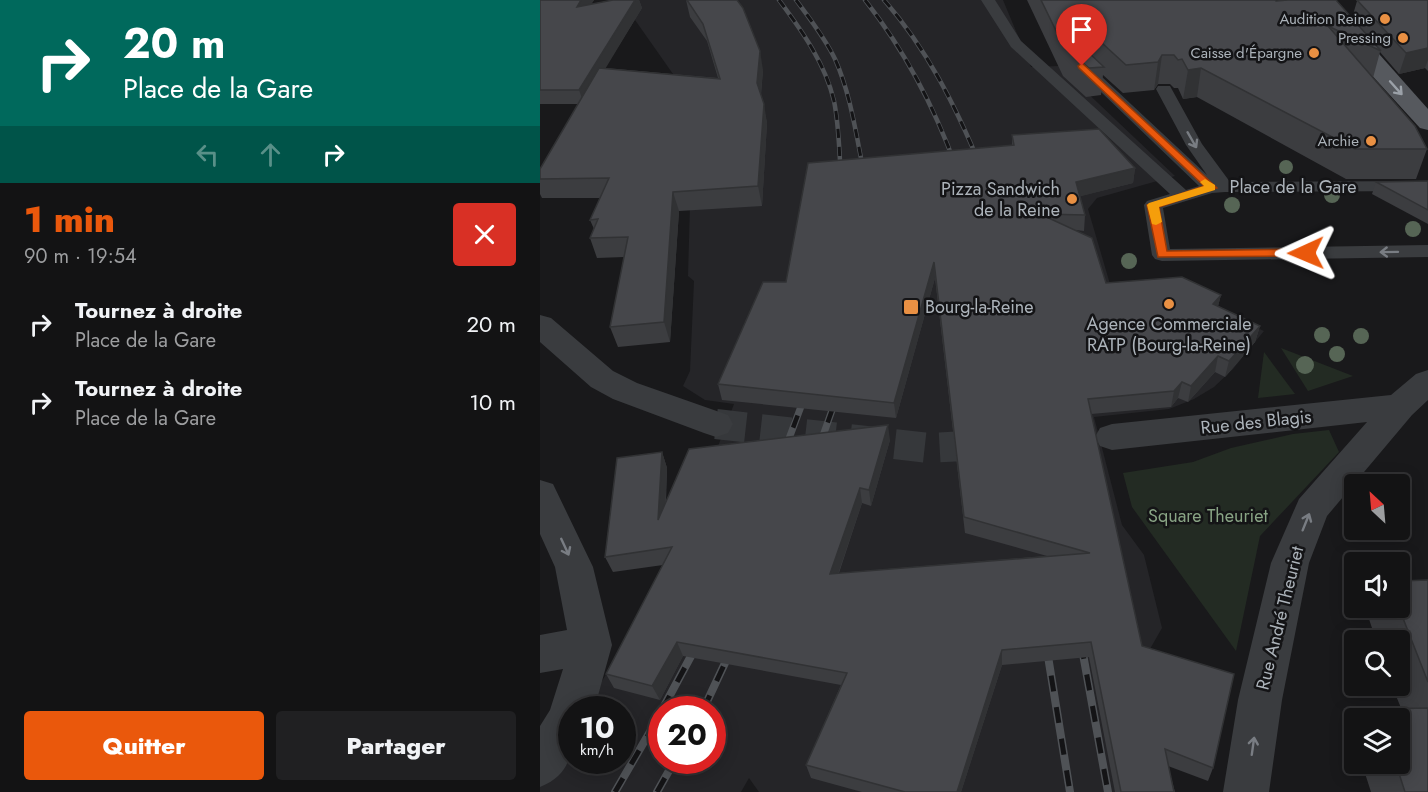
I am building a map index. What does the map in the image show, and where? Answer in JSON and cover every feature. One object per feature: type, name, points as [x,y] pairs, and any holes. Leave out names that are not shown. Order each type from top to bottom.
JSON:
[{"type":"main road","points":[[1320,0],[1364,53],[1428,123]]},
{"type":"street","points":[[540,325],[602,379],[625,392],[716,424]]},
{"type":"street","name":"Rue des Blagis","points":[[1112,437],[1414,394]]},
{"type":"street","name":"Rue André Theuriet","points":[[1246,792],[1260,700],[1290,563],[1312,509],[1414,394]]},
{"type":"street","points":[[540,494],[574,567],[591,645],[576,696]]},
{"type":"street","points":[[540,654],[591,645]]},
{"type":"street","points":[[540,765],[558,737]]},
{"type":"lane","points":[[988,0],[1016,44],[1182,196]]},
{"type":"lane","points":[[1082,66],[1218,187]]},
{"type":"lane","points":[[1164,89],[1218,187]]},
{"type":"lane","name":"Place de la Gare","points":[[1428,186],[1218,187],[1153,205],[1162,255],[1428,252]]},
{"type":"shaded area","points":[[621,0],[1003,0],[1031,67],[1059,66],[1175,176],[1097,198],[1088,209],[1127,342],[1236,318],[1264,331],[1233,369],[1214,387],[1194,399],[1169,409],[1094,417],[1122,525],[1144,555],[1162,628],[1146,656],[1174,792],[759,792],[749,778],[741,792],[540,792],[540,784],[558,754],[558,774],[636,774],[636,696],[593,696],[639,620],[695,507],[734,404],[705,400],[683,386],[690,371],[694,281],[688,276],[692,133],[680,84]]},
{"type":"green space","points":[[1281,348],[1353,376],[1308,391]]},
{"type":"green space","points":[[1264,352],[1295,394],[1258,398]]},
{"type":"green space","name":"Square Theuriet","points":[[1329,430],[1339,452],[1260,536],[1236,651],[1132,507],[1123,473],[1193,462],[1231,448],[1293,434]]},
{"type":"building","points":[[540,0],[581,0],[577,7],[613,0],[635,0],[579,90],[540,90]]},
{"type":"building","points":[[687,0],[737,0],[743,8],[760,51],[757,83],[764,104],[758,186],[673,192],[664,322],[610,327],[628,237],[590,238],[598,219],[590,220],[609,178],[540,179],[540,169],[599,68],[720,79],[703,24]]},
{"type":"building","points":[[1041,0],[1336,0],[1381,51],[1328,26],[1415,126],[1427,149],[1355,149],[1201,68],[1188,70],[1182,59],[1178,60],[1174,55],[1162,55],[1158,62],[1126,65],[1091,33],[1079,33],[1074,39],[1104,67],[1089,68],[1064,47]]},
{"type":"building","points":[[1357,0],[1428,0],[1428,48],[1406,53]]},
{"type":"building","points":[[1099,129],[1135,168],[1076,182],[1085,215],[1040,214],[1092,238],[1106,283],[1182,277],[1221,295],[1213,304],[1260,326],[1229,361],[1218,356],[1191,386],[1182,382],[1174,391],[1088,399],[1142,646],[1234,674],[1213,768],[1165,749],[1174,792],[1121,792],[1091,642],[1002,650],[957,792],[905,792],[806,765],[847,673],[677,642],[652,686],[606,674],[672,547],[605,557],[617,458],[662,452],[658,520],[689,449],[888,425],[869,490],[860,488],[830,574],[1090,553],[964,517],[934,262],[894,403],[718,384],[763,282],[786,282],[808,163],[1014,145],[1012,135]]},
{"type":"building","points":[[1428,181],[1428,210],[1376,182]]},
{"type":"building","points":[[1428,580],[1428,682],[1410,636],[1410,630],[1408,630],[1403,618],[1410,618],[1410,581]]},
{"type":"building","points":[[1410,708],[1428,708],[1428,792],[1405,792],[1399,774],[1410,774]]},
{"type":"tunnel","points":[[716,424],[929,448],[999,444]]},
{"type":"railway","points":[[779,0],[812,48],[830,87],[837,119],[841,175]]},
{"type":"railway","points":[[796,0],[827,44],[841,73],[864,173]]},
{"type":"railway","points":[[865,0],[906,59],[938,122],[956,167]]},
{"type":"railway","points":[[884,0],[914,38],[939,78],[980,165]]},
{"type":"railway","points":[[784,452],[806,393]]},
{"type":"railway","points":[[819,447],[837,396]]},
{"type":"railway","points":[[670,696],[698,643]]},
{"type":"railway","points":[[1081,643],[1108,792]]},
{"type":"railway","points":[[1046,644],[1070,792]]},
{"type":"railway","points":[[710,696],[732,648]]},
{"type":"railway","points":[[615,792],[648,735]]},
{"type":"railway","points":[[657,792],[667,774]]},
{"type":"slow traffic","points":[[1156,222],[1153,205],[1211,188],[1205,182]]},
{"type":"place","name":"Audition Reine","points":[[1385,19]]},
{"type":"place","name":"Pressing","points":[[1403,38]]},
{"type":"place","name":"Caisse d'Épargne","points":[[1314,53]]},
{"type":"place","name":"Archie","points":[[1371,141]]},
{"type":"place","name":"Pizza Sandwich de la Reine","points":[[1072,199]]},
{"type":"place","name":"Agence Commerciale RATP (Bourg-la-Reine)","points":[[1169,304]]},
{"type":"place","name":"Bourg-la-Reine","points":[[911,307]]},
{"type":"route","points":[[1082,66],[1211,188],[1153,205],[1162,255],[1306,253]]}]
